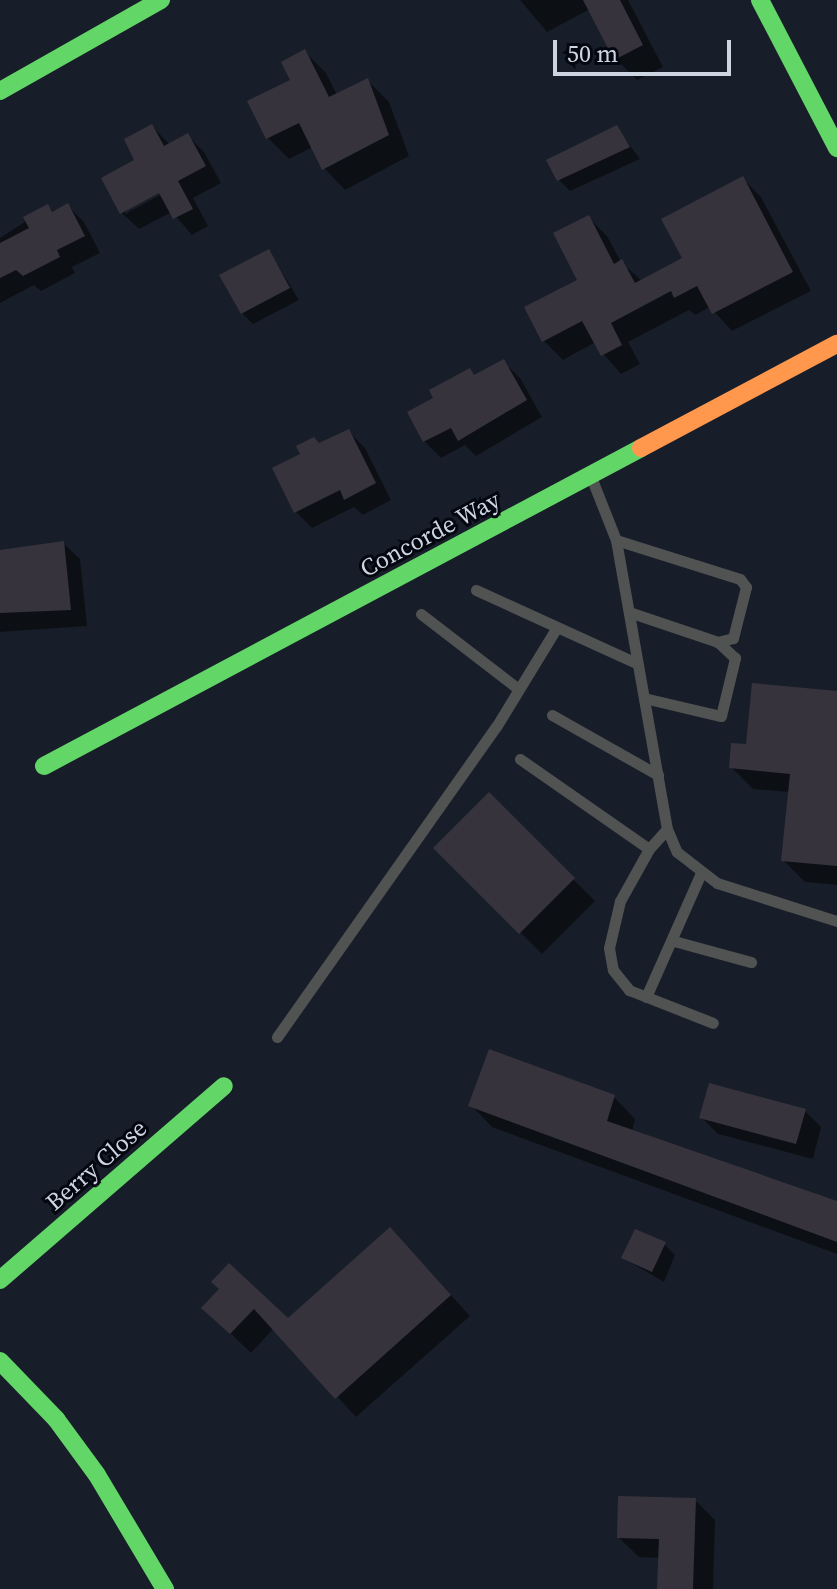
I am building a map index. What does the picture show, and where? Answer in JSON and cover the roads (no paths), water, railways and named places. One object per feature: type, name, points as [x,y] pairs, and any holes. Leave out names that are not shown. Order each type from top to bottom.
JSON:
[{"type":"street","points":[[0,91],[161,0]]},
{"type":"street","points":[[760,0],[837,148]]},
{"type":"street","name":"Concorde Way","points":[[44,766],[837,344]]},
{"type":"street","name":"Berry Close","points":[[0,1280],[224,1086]]},
{"type":"street","points":[[0,1361],[56,1419],[97,1475],[165,1589]]},
{"type":"lane","points":[[591,476],[616,540],[667,829],[677,852],[701,873],[837,921]]},
{"type":"lane","points":[[616,540],[745,582],[733,638],[718,642]]},
{"type":"lane","points":[[476,590],[636,663]]},
{"type":"lane","points":[[629,612],[718,642],[735,658],[721,716],[644,698]]},
{"type":"lane","points":[[421,614],[517,688]]},
{"type":"lane","points":[[277,1037],[496,727],[557,627]]},
{"type":"lane","points":[[552,715],[658,775]]},
{"type":"lane","points":[[520,759],[649,849]]},
{"type":"lane","points":[[667,829],[649,849],[620,901],[609,948],[613,970],[629,990],[713,1023]]},
{"type":"lane","points":[[646,997],[674,941],[701,873]]},
{"type":"lane","points":[[674,941],[751,962]]}]
